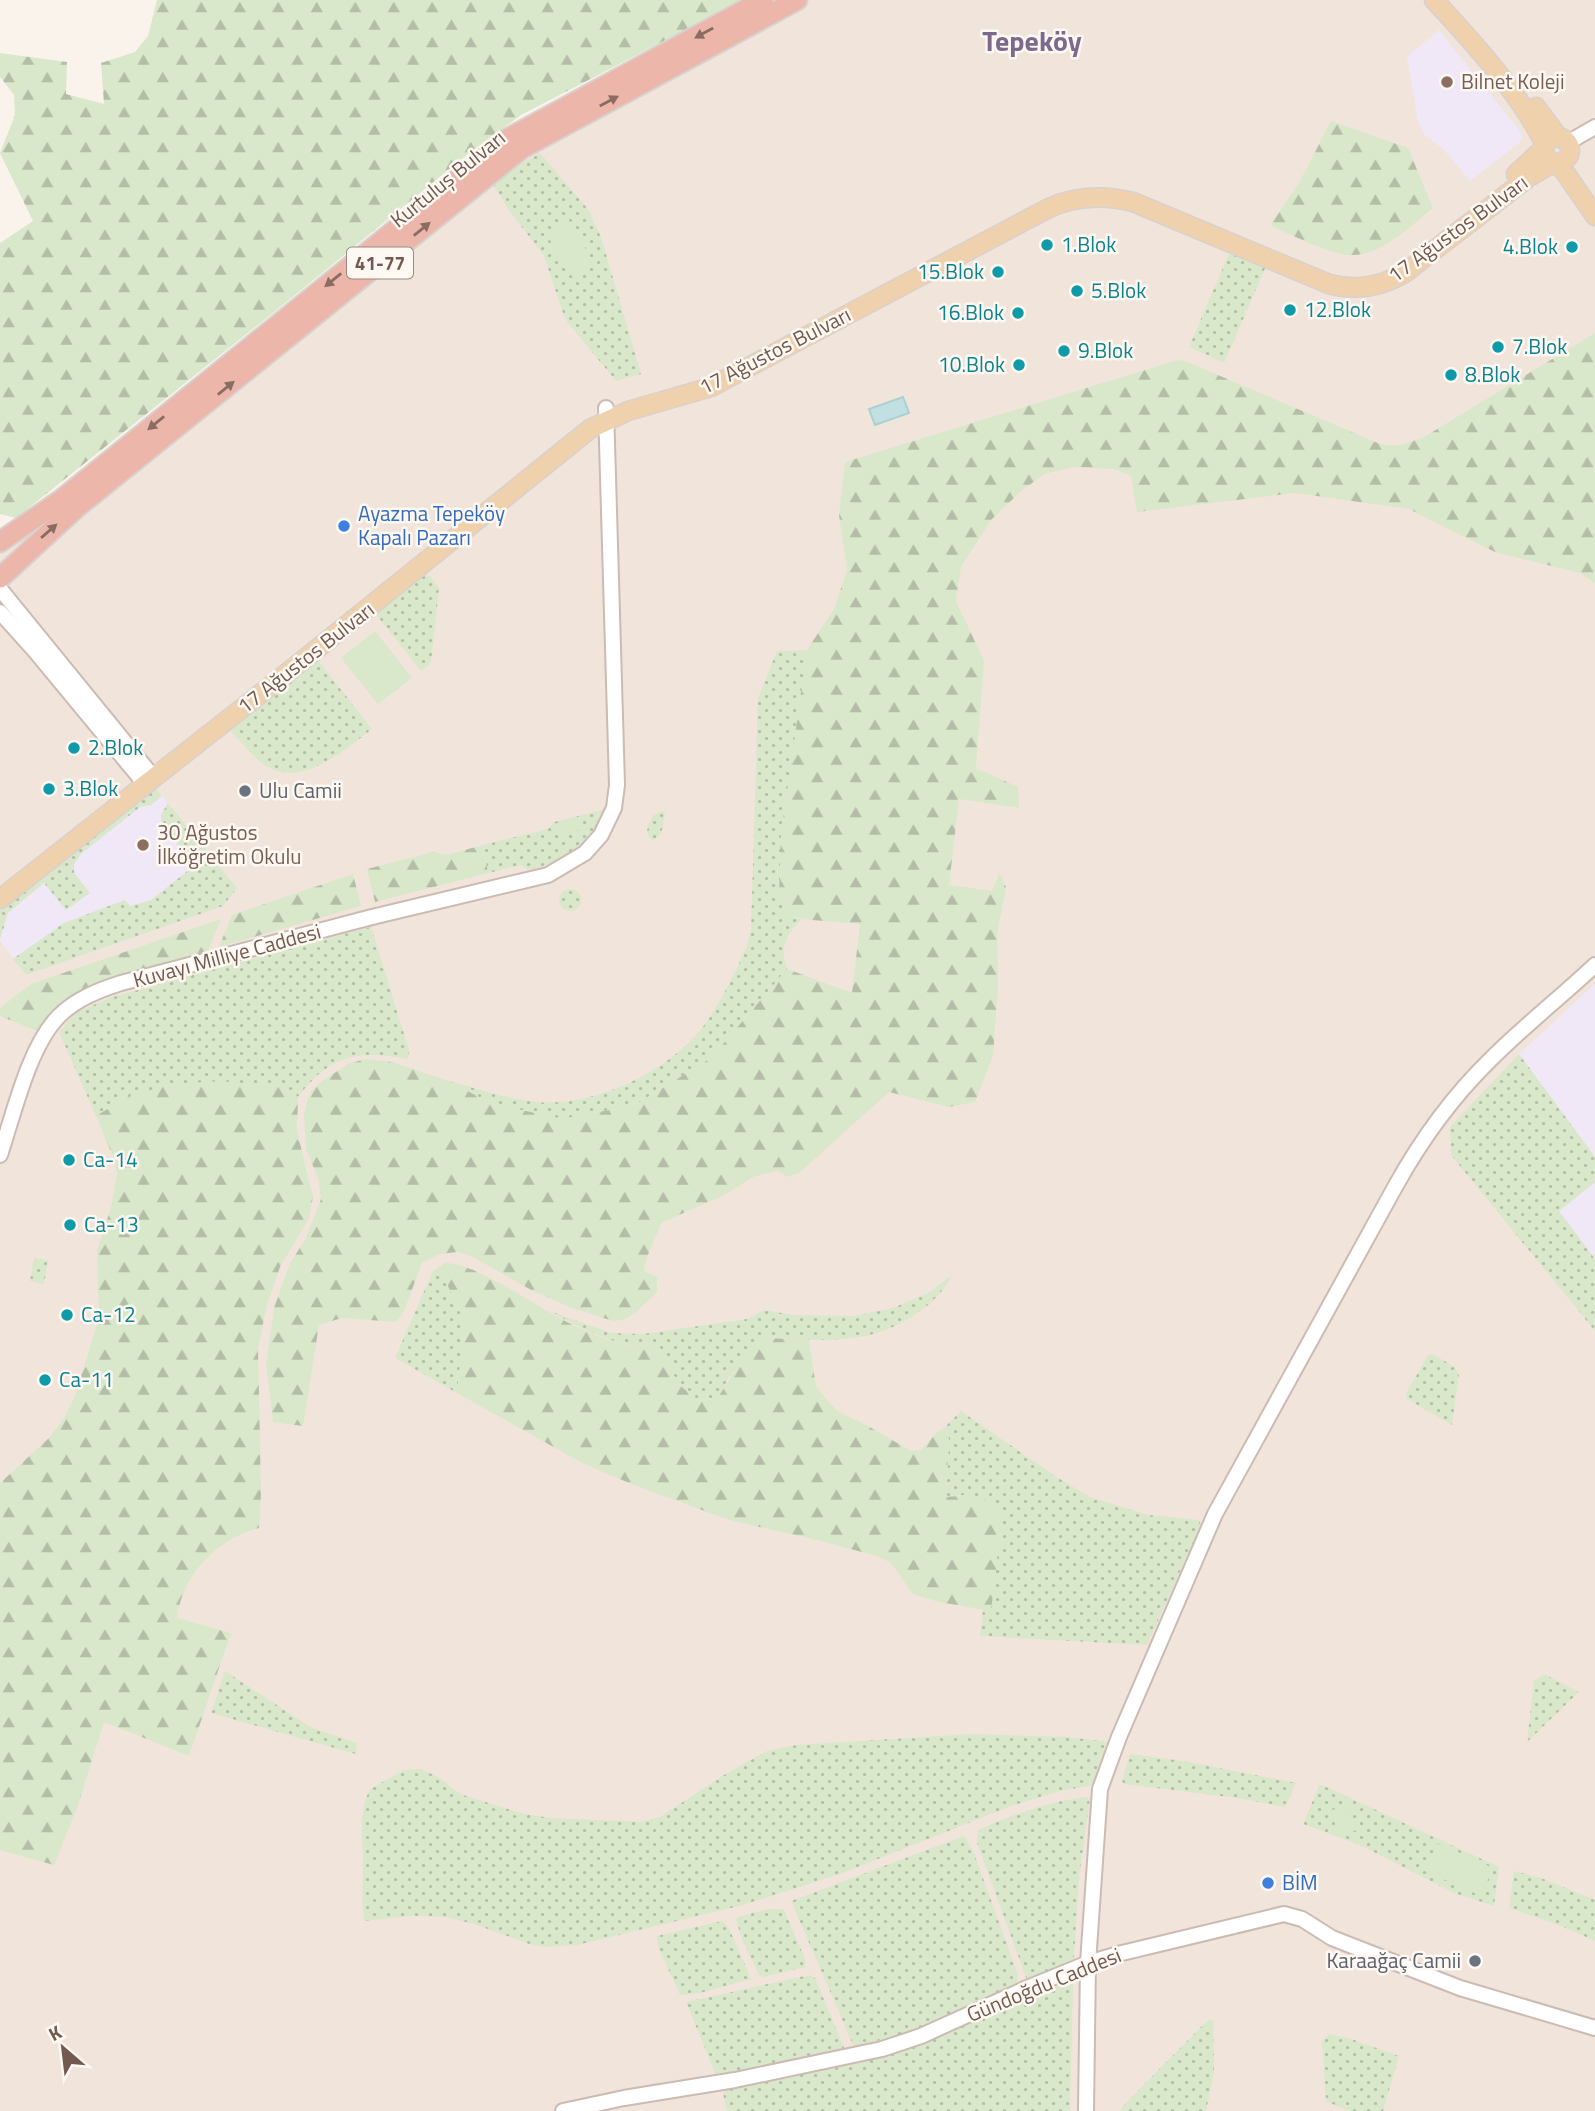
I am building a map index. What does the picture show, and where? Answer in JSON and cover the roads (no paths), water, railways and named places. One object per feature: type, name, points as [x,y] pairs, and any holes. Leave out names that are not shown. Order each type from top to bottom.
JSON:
[{"type":"highway","name":"Kurtuluş Bulvarı","points":[[0,542],[61,500],[509,138],[763,0]]},
{"type":"highway","name":"Kurtuluş Bulvarı","points":[[0,578],[76,508],[514,154],[797,0]]},
{"type":"main road","points":[[1434,0],[1595,197]]},
{"type":"main road","points":[[1449,0],[1484,40],[1595,216]]},
{"type":"main road","name":"17 Ağustos Bulvarı","points":[[0,899],[570,429],[718,371],[1040,200],[1061,192],[1098,187],[1138,192],[1331,274],[1358,278],[1399,264],[1522,169],[1556,151]]},
{"type":"main road","name":"17 Ağustos Bulvarı","points":[[0,886],[146,777]]},
{"type":"street","points":[[1556,151],[1595,127]]},
{"type":"street","name":"Kuvayı Milliye Caddesi","points":[[0,1154],[38,1045],[62,1013],[92,994],[372,917],[548,876],[576,860],[594,844],[608,825],[615,802],[617,762],[606,414]]},
{"type":"street","points":[[0,589],[146,777]]},
{"type":"street","points":[[0,612],[146,777]]},
{"type":"street","points":[[1086,2111],[1088,1963],[1100,1789],[1149,1666],[1215,1514],[1395,1187],[1426,1137],[1455,1098],[1491,1059],[1595,965]]},
{"type":"street","name":"Gündoğdu Caddesi","points":[[563,2111],[734,2080],[882,2049],[921,2036],[1088,1963],[1122,1952],[1284,1914],[1302,1919],[1332,1938],[1460,1988],[1595,2028]]},
{"type":"water","points":[[903,397],[909,413],[875,425],[869,409]]},
{"type":"place","name":"Bilnet Koleji","points":[[1447,82]]},
{"type":"place","name":"1.Blok","points":[[1047,245]]},
{"type":"place","name":"4.Blok","points":[[1572,247]]},
{"type":"place","name":"15.Blok","points":[[998,272]]},
{"type":"place","name":"5.Blok","points":[[1077,291]]},
{"type":"place","name":"12.Blok","points":[[1290,310]]},
{"type":"place","name":"16.Blok","points":[[1018,313]]},
{"type":"place","name":"7.Blok","points":[[1498,347]]},
{"type":"place","name":"9.Blok","points":[[1064,351]]},
{"type":"place","name":"10.Blok","points":[[1019,365]]},
{"type":"place","name":"8.Blok","points":[[1451,375]]},
{"type":"place","name":"Ayazma Tepeköy Kapalı Pazarı","points":[[344,526]]},
{"type":"place","name":"2.Blok","points":[[74,748]]},
{"type":"place","name":"3.Blok","points":[[49,789]]},
{"type":"place","name":"Ulu Camii","points":[[245,791]]},
{"type":"place","name":"30 Ağustos İlköğretim Okulu","points":[[143,845]]},
{"type":"place","name":"Ca-14","points":[[69,1160]]},
{"type":"place","name":"Ca-13","points":[[70,1225]]},
{"type":"place","name":"Ca-12","points":[[67,1315]]},
{"type":"place","name":"Ca-11","points":[[45,1380]]},
{"type":"place","name":"BİM","points":[[1268,1883]]},
{"type":"place","name":"Karaağaç Camii","points":[[1475,1961]]},
{"type":"district","name":"Tepeköy","points":[[1032,41]]}]
